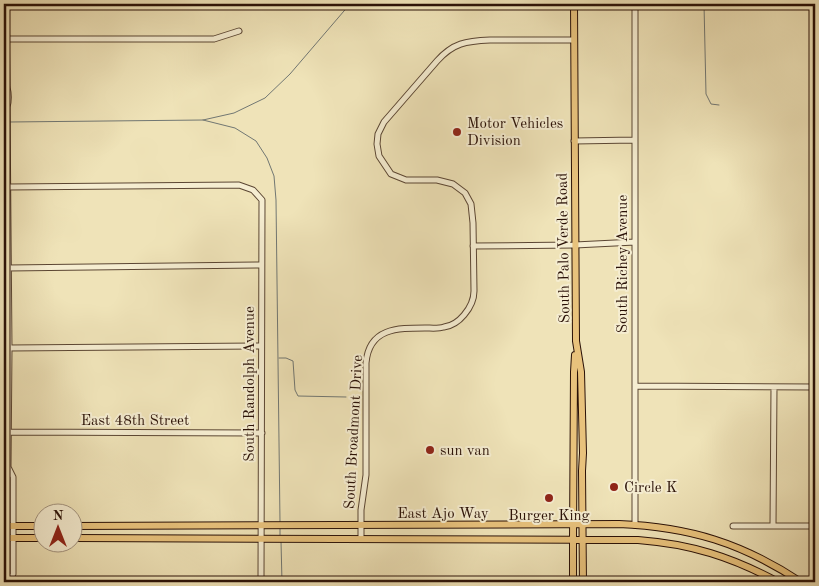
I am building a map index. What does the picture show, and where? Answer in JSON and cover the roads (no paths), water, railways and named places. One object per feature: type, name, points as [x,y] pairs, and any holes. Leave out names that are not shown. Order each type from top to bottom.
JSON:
[{"type":"main road","name":"South Palo Verde Road","points":[[573,582],[574,372],[576,341],[574,4]]},
{"type":"main road","name":"South Palo Verde Road","points":[[576,341],[581,372],[583,582]]},
{"type":"main road","points":[[135,525],[135,538]]},
{"type":"main road","name":"East Ajo Way","points":[[82,526],[635,525],[681,530],[724,542],[766,561],[801,582]]},
{"type":"main road","points":[[4,526],[32,526]]},
{"type":"main road","points":[[4,538],[32,538]]},
{"type":"main road","name":"East Ajo Way","points":[[82,538],[638,540],[665,542],[692,548],[737,562],[778,582]]},
{"type":"street","points":[[4,476],[8,467],[9,348],[8,187],[5,153],[7,107],[4,100],[4,92],[7,87],[6,4]]},
{"type":"street","name":"South Richey Avenue","points":[[635,4],[635,525]]},
{"type":"street","points":[[6,40],[214,39],[239,31]]},
{"type":"street","name":"South Broadmont Drive","points":[[361,539],[362,503],[366,475],[366,368],[368,351],[377,338],[389,331],[402,328],[445,327],[455,323],[470,308],[474,296],[473,223],[471,204],[465,193],[454,184],[437,180],[406,180],[391,174],[379,156],[378,134],[384,122],[446,51],[462,44],[490,40],[574,40]]},
{"type":"street","points":[[574,141],[635,140]]},
{"type":"street","name":"South Randolph Avenue","points":[[8,187],[239,185],[253,190],[262,200],[261,582]]},
{"type":"street","points":[[474,246],[575,245],[635,242]]},
{"type":"street","points":[[8,268],[261,265]]},
{"type":"street","points":[[9,348],[261,346]]},
{"type":"street","points":[[635,386],[815,386]]},
{"type":"street","points":[[773,526],[774,387]]},
{"type":"street","name":"East 48th Street","points":[[8,432],[262,433]]},
{"type":"street","points":[[4,575],[8,582],[13,574],[13,478],[8,467]]},
{"type":"street","points":[[733,526],[815,526]]},
{"type":"waterway","points":[[9,122],[203,120],[234,113],[265,98],[290,74],[350,4]]},
{"type":"waterway","points":[[704,4],[706,94],[711,104],[719,105]]},
{"type":"waterway","points":[[203,120],[235,128],[256,141],[267,158],[274,176],[276,200],[280,522]]},
{"type":"waterway","points":[[279,358],[293,361],[295,390],[298,396],[346,397]]},
{"type":"waterway","points":[[280,528],[280,537]]},
{"type":"waterway","points":[[281,541],[282,582]]},
{"type":"place","name":"Motor Vehicles Division","points":[[457,132]]},
{"type":"place","name":"sun van","points":[[430,450]]},
{"type":"place","name":"Circle K","points":[[614,487]]},
{"type":"place","name":"Burger King","points":[[549,498]]}]
